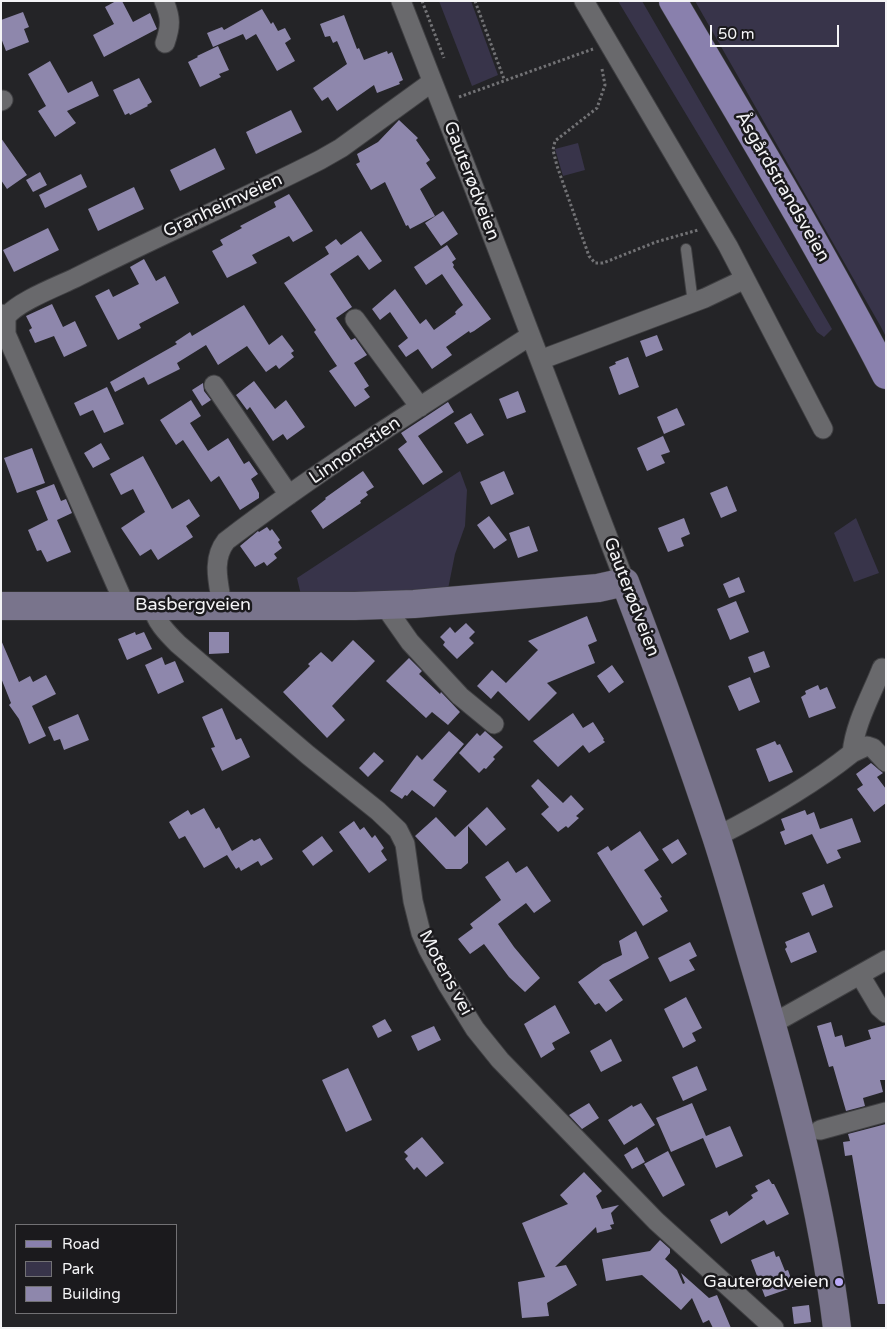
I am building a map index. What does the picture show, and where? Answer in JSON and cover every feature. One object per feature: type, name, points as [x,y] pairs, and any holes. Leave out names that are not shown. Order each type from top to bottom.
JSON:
[{"type":"main road","name":"Åsgårdstrandsveien","points":[[673,1],[806,225],[886,375]]},
{"type":"main road","name":"Basbergveien","points":[[1,606],[384,605],[505,598],[598,588],[625,582]]},
{"type":"main road","name":"Gauterødveien","points":[[625,582],[663,682],[716,837],[772,1024],[805,1146],[833,1294],[837,1328]]},
{"type":"street","points":[[164,1],[168,11],[170,28],[165,43]]},
{"type":"street","name":"Gauterødveien","points":[[401,1],[472,180],[625,582]]},
{"type":"street","points":[[584,1],[604,45],[716,225],[775,333],[823,429]]},
{"type":"street","name":"Granheimveien","points":[[138,605],[6,334],[3,316],[52,289],[320,160],[340,148],[432,82]]},
{"type":"street","points":[[540,360],[694,303],[730,288],[745,279]]},
{"type":"street","name":"Linnomstien","points":[[355,319],[420,407]]},
{"type":"street","name":"Linnomstien","points":[[222,605],[217,557],[221,548],[238,532],[289,495],[420,407],[530,336]]},
{"type":"street","points":[[214,386],[289,495]]},
{"type":"street","name":"Motens vei","points":[[138,605],[153,613],[166,632],[178,644],[308,755],[378,811],[398,830],[405,844],[413,901],[421,933],[447,984],[475,1029],[500,1060],[656,1221],[774,1328]]},
{"type":"street","points":[[384,605],[410,642],[460,696],[494,724]]},
{"type":"street","points":[[852,753],[857,728],[882,668]]},
{"type":"street","points":[[716,837],[743,824],[824,774],[852,753],[867,746],[873,748],[886,762]]},
{"type":"street","points":[[772,1024],[886,960]]},
{"type":"street","points":[[860,975],[879,1007],[886,1014]]},
{"type":"street","points":[[820,1130],[886,1112]]},
{"type":"lane","points":[[686,249],[694,303]]},
{"type":"path","points":[[475,1],[504,79]]},
{"type":"path","points":[[459,97],[504,79],[604,45],[605,85],[598,108],[555,140],[553,150],[589,256],[595,263],[603,263],[656,242],[716,225]]},
{"type":"green space","points":[[439,1],[471,1],[498,75],[472,86]]},
{"type":"green space","points":[[618,1],[642,1],[832,329],[824,337],[817,332]]},
{"type":"green space","points":[[695,1],[886,1],[886,337],[881,327]]},
{"type":"green space","points":[[578,143],[585,170],[563,176],[555,149]]},
{"type":"green space","points":[[460,471],[467,490],[465,526],[455,554],[448,589],[301,595],[297,578]]},
{"type":"green space","points":[[856,518],[879,573],[854,582],[834,533]]},
{"type":"building","points":[[116,1],[122,1],[133,22],[150,13],[157,29],[104,57],[93,35],[114,24],[105,7]]},
{"type":"building","points":[[262,9],[271,24],[273,22],[278,31],[285,28],[291,39],[285,43],[295,61],[277,71],[256,34],[246,40],[243,34],[213,47],[207,33],[222,27],[224,30]]},
{"type":"building","points":[[23,12],[29,27],[24,29],[29,42],[6,51],[1,38],[1,20]]},
{"type":"building","points":[[344,15],[357,49],[359,48],[364,60],[387,51],[388,54],[392,52],[403,80],[399,82],[400,84],[377,93],[374,85],[337,111],[328,97],[322,101],[313,88],[347,64],[337,41],[333,43],[330,36],[325,37],[320,24]]},
{"type":"building","points":[[218,46],[229,70],[219,74],[221,77],[200,87],[188,62]]},
{"type":"building","points":[[50,61],[68,93],[92,81],[99,96],[67,111],[76,123],[55,137],[38,111],[46,106],[28,74]]},
{"type":"building","points":[[139,78],[152,102],[130,115],[129,113],[125,115],[113,90]]},
{"type":"building","points":[[291,110],[302,132],[256,154],[246,132]]},
{"type":"building","points":[[399,120],[418,138],[416,140],[430,160],[426,163],[436,178],[420,189],[435,216],[410,229],[408,225],[406,226],[385,182],[371,190],[356,164],[360,162],[357,154],[378,142]]},
{"type":"building","points":[[1,138],[27,175],[7,189],[1,180]]},
{"type":"building","points":[[215,148],[225,169],[180,191],[170,170]]},
{"type":"building","points":[[40,172],[47,185],[33,192],[26,180]]},
{"type":"building","points":[[81,174],[87,187],[45,208],[39,195]]},
{"type":"building","points":[[134,187],[144,209],[98,231],[88,209]]},
{"type":"building","points":[[289,194],[313,231],[293,242],[289,236],[252,255],[257,263],[227,278],[212,251],[223,245],[220,240],[242,228],[240,226],[276,207],[274,202]]},
{"type":"building","points":[[443,211],[458,234],[441,246],[425,223]]},
{"type":"building","points":[[48,228],[59,250],[14,272],[3,250]]},
{"type":"building","points":[[361,231],[382,261],[369,270],[358,255],[330,274],[352,307],[336,318],[351,340],[355,338],[367,355],[354,363],[369,386],[364,389],[370,397],[355,407],[329,371],[337,366],[314,332],[316,330],[284,283],[329,254],[325,247],[336,239],[341,245]]},
{"type":"building","points":[[447,245],[456,259],[452,262],[453,267],[491,319],[446,347],[452,355],[432,369],[418,349],[406,357],[398,346],[408,338],[390,312],[380,320],[372,309],[395,289],[420,324],[426,319],[434,330],[456,314],[455,312],[463,305],[442,274],[426,285],[414,267]]},
{"type":"building","points":[[144,259],[156,281],[165,276],[179,303],[139,324],[141,328],[118,340],[95,296],[109,289],[113,297],[139,284],[130,267]]},
{"type":"building","points":[[52,304],[63,327],[75,321],[87,346],[64,357],[54,336],[35,343],[29,330],[32,328],[26,316]]},
{"type":"building","points":[[244,305],[269,345],[282,335],[294,351],[291,353],[294,357],[279,369],[276,365],[266,372],[247,346],[218,365],[206,345],[177,363],[180,369],[148,385],[144,377],[115,392],[110,382],[177,344],[175,342],[190,332],[192,336]]},
{"type":"building","points":[[657,335],[663,350],[646,357],[640,341]]},
{"type":"building","points":[[628,357],[639,387],[619,395],[609,367],[616,364],[615,362]]},
{"type":"building","points":[[254,381],[275,409],[286,400],[305,427],[287,440],[283,434],[273,441],[250,407],[247,410],[236,395]]},
{"type":"building","points":[[203,383],[204,391],[211,400],[202,406],[192,390]]},
{"type":"building","points":[[107,387],[124,424],[104,433],[93,410],[80,416],[74,403]]},
{"type":"building","points":[[518,391],[526,412],[507,419],[499,399]]},
{"type":"building","points":[[191,400],[201,416],[190,423],[208,451],[228,438],[244,464],[249,461],[258,474],[251,479],[259,493],[259,498],[240,510],[219,476],[211,482],[183,440],[176,445],[160,420]]},
{"type":"building","points":[[448,402],[454,412],[418,436],[443,472],[423,485],[398,449],[407,442],[401,433]]},
{"type":"building","points":[[677,408],[685,425],[664,434],[657,417]]},
{"type":"building","points":[[471,413],[484,435],[467,444],[454,423]]},
{"type":"building","points":[[663,436],[670,452],[661,455],[665,463],[647,471],[637,448]]},
{"type":"building","points":[[101,443],[110,459],[93,468],[84,453]]},
{"type":"building","points":[[32,448],[45,483],[17,493],[4,458]]},
{"type":"building","points":[[143,456],[172,509],[189,499],[200,516],[186,526],[193,537],[158,560],[151,549],[140,556],[121,528],[145,512],[133,489],[121,495],[110,474]]},
{"type":"building","points":[[363,471],[374,487],[366,492],[368,495],[360,501],[361,503],[323,529],[311,511],[325,498]]},
{"type":"building","points":[[504,471],[514,494],[491,505],[480,482]]},
{"type":"building","points":[[54,484],[61,501],[66,499],[72,513],[57,520],[71,552],[47,562],[41,550],[37,551],[28,530],[48,520],[36,491]]},
{"type":"building","points":[[727,486],[737,511],[721,518],[710,493]]},
{"type":"building","points":[[489,516],[507,540],[494,549],[477,525]]},
{"type":"building","points":[[684,518],[690,534],[681,538],[684,546],[668,552],[658,528]]},
{"type":"building","points":[[529,526],[538,551],[518,558],[509,533]]},
{"type":"building","points":[[267,527],[270,531],[272,529],[280,540],[278,542],[282,548],[274,554],[277,558],[267,566],[264,562],[255,567],[240,546],[258,531]]},
{"type":"building","points":[[739,577],[745,592],[729,598],[723,584]]},
{"type":"building","points":[[736,601],[749,632],[730,640],[717,609]]},
{"type":"building","points":[[587,616],[597,641],[588,645],[595,663],[547,683],[557,693],[529,721],[498,691],[491,699],[477,686],[492,670],[506,683],[538,650],[528,641]]},
{"type":"building","points":[[466,623],[475,632],[469,638],[474,643],[457,659],[443,645],[445,642],[440,637],[450,627],[455,633]]},
{"type":"building","points":[[135,632],[136,635],[144,632],[152,649],[127,660],[118,639]]},
{"type":"building","points":[[209,632],[229,632],[229,653],[209,654]]},
{"type":"building","points":[[1,640],[19,682],[30,676],[33,682],[46,675],[56,694],[32,706],[46,736],[29,744],[19,719],[9,705],[11,703],[1,678]]},
{"type":"building","points":[[353,640],[375,661],[332,706],[345,720],[327,738],[283,692],[310,666],[308,664],[321,652],[332,662]]},
{"type":"building","points":[[764,651],[770,667],[754,673],[748,657]]},
{"type":"building","points":[[162,657],[165,665],[175,661],[184,682],[158,694],[145,665]]},
{"type":"building","points":[[409,658],[422,671],[419,674],[440,694],[441,692],[460,712],[448,725],[432,712],[426,718],[386,681]]},
{"type":"building","points":[[612,665],[624,682],[609,693],[597,676]]},
{"type":"building","points":[[750,677],[760,702],[739,711],[728,686]]},
{"type":"building","points":[[818,685],[820,690],[827,687],[836,708],[809,718],[801,697],[806,694],[805,691]]},
{"type":"building","points":[[222,708],[236,740],[241,738],[250,757],[222,771],[211,748],[215,747],[202,717]]},
{"type":"building","points":[[573,713],[583,728],[593,722],[605,742],[589,753],[583,745],[558,767],[533,741]]},
{"type":"building","points":[[78,714],[89,740],[64,750],[60,739],[54,741],[48,727]]},
{"type":"building","points":[[449,731],[464,744],[433,780],[447,791],[434,807],[412,790],[402,799],[390,791],[417,755],[422,760]]},
{"type":"building","points":[[485,731],[503,747],[493,757],[495,759],[486,769],[484,768],[479,773],[459,753],[477,733],[480,736]]},
{"type":"building","points":[[775,741],[777,745],[780,744],[793,772],[769,782],[756,749]]},
{"type":"building","points":[[374,752],[384,761],[368,777],[359,768]]},
{"type":"building","points":[[871,763],[883,773],[877,777],[886,789],[886,803],[874,812],[857,789],[863,785],[856,774]]},
{"type":"building","points":[[538,779],[563,803],[571,795],[584,809],[576,816],[579,818],[568,828],[566,826],[558,832],[541,814],[549,807],[531,786]]},
{"type":"building","points":[[487,807],[506,829],[486,846],[468,826],[468,863],[461,869],[446,869],[415,836],[436,817],[455,837]]},
{"type":"building","points":[[204,808],[216,829],[219,827],[232,851],[252,839],[254,841],[260,838],[273,859],[261,866],[258,861],[241,871],[239,867],[236,869],[227,855],[204,868],[185,836],[179,839],[169,822],[188,810],[191,815]]},
{"type":"building","points":[[805,810],[807,815],[814,812],[820,829],[852,818],[861,842],[837,850],[841,858],[827,864],[812,834],[785,845],[780,832],[785,830],[781,819]]},
{"type":"building","points":[[354,821],[360,830],[364,827],[372,838],[375,835],[384,848],[381,851],[387,860],[369,873],[339,832]]},
{"type":"building","points":[[640,831],[659,860],[644,870],[662,897],[660,898],[668,911],[643,926],[597,853],[608,846],[611,851]]},
{"type":"building","points":[[322,836],[333,851],[313,866],[302,851]]},
{"type":"building","points":[[678,839],[687,854],[672,864],[662,849]]},
{"type":"building","points":[[508,861],[516,873],[527,866],[551,901],[534,913],[526,903],[498,924],[540,978],[525,992],[509,977],[484,944],[470,954],[458,939],[473,928],[470,924],[501,900],[485,877]]},
{"type":"building","points":[[824,884],[833,907],[812,916],[802,893]]},
{"type":"building","points":[[636,931],[649,958],[609,980],[623,1000],[606,1012],[599,1003],[595,1005],[578,982],[603,964],[622,955],[619,941]]},
{"type":"building","points":[[809,932],[817,952],[791,963],[785,949],[787,947],[785,942]]},
{"type":"building","points":[[690,942],[697,956],[689,960],[695,970],[670,982],[658,958]]},
{"type":"building","points":[[686,997],[702,1028],[692,1033],[696,1041],[683,1048],[664,1009]]},
{"type":"building","points":[[555,1005],[570,1033],[552,1043],[555,1049],[541,1058],[524,1024]]},
{"type":"building","points":[[385,1019],[392,1031],[378,1038],[372,1026]]},
{"type":"building","points":[[831,1022],[835,1037],[842,1035],[845,1047],[871,1039],[868,1030],[886,1025],[886,1080],[880,1080],[883,1092],[863,1098],[865,1106],[846,1111],[833,1066],[829,1067],[817,1026]]},
{"type":"building","points":[[434,1026],[441,1040],[418,1051],[411,1036]]},
{"type":"building","points":[[611,1039],[622,1061],[601,1072],[590,1051]]},
{"type":"building","points":[[697,1066],[707,1090],[683,1101],[672,1077]]},
{"type":"building","points":[[348,1068],[372,1120],[346,1132],[322,1080]]},
{"type":"building","points":[[589,1103],[599,1118],[582,1129],[569,1115]]},
{"type":"building","points":[[641,1103],[655,1125],[624,1145],[608,1120],[632,1105],[633,1107]]},
{"type":"building","points":[[692,1103],[706,1136],[730,1126],[743,1156],[716,1168],[703,1138],[671,1152],[656,1118]]},
{"type":"building","points":[[886,1124],[886,1304],[878,1304],[852,1155],[845,1156],[843,1142],[850,1141],[848,1134]]},
{"type":"building","points":[[422,1137],[444,1163],[426,1177],[417,1167],[414,1170],[405,1159],[408,1156],[404,1152]]},
{"type":"building","points":[[637,1147],[645,1162],[632,1169],[624,1155]]},
{"type":"building","points":[[668,1151],[685,1185],[663,1197],[644,1164]]},
{"type":"building","points":[[584,1172],[602,1191],[596,1196],[602,1209],[619,1205],[611,1213],[614,1224],[610,1225],[612,1229],[597,1233],[596,1227],[555,1267],[566,1265],[577,1285],[547,1303],[549,1316],[522,1318],[518,1282],[545,1277],[522,1223],[568,1204],[560,1195]]},
{"type":"building","points":[[769,1179],[774,1184],[789,1214],[767,1225],[764,1220],[721,1244],[710,1220],[727,1211],[729,1216],[753,1198],[751,1195],[758,1191],[755,1186]]},
{"type":"building","points":[[660,1240],[670,1249],[670,1253],[665,1259],[677,1270],[683,1284],[685,1283],[681,1273],[709,1298],[717,1295],[731,1328],[713,1328],[709,1320],[703,1323],[692,1298],[681,1310],[642,1275],[606,1281],[602,1259],[650,1251]]},
{"type":"building","points":[[774,1251],[776,1257],[779,1256],[785,1271],[788,1270],[794,1287],[765,1297],[751,1260]]},
{"type":"building","points":[[809,1305],[811,1322],[794,1324],[792,1307]]},
{"type":"place","name":"Gauterødveien","points":[[839,1282]]}]
